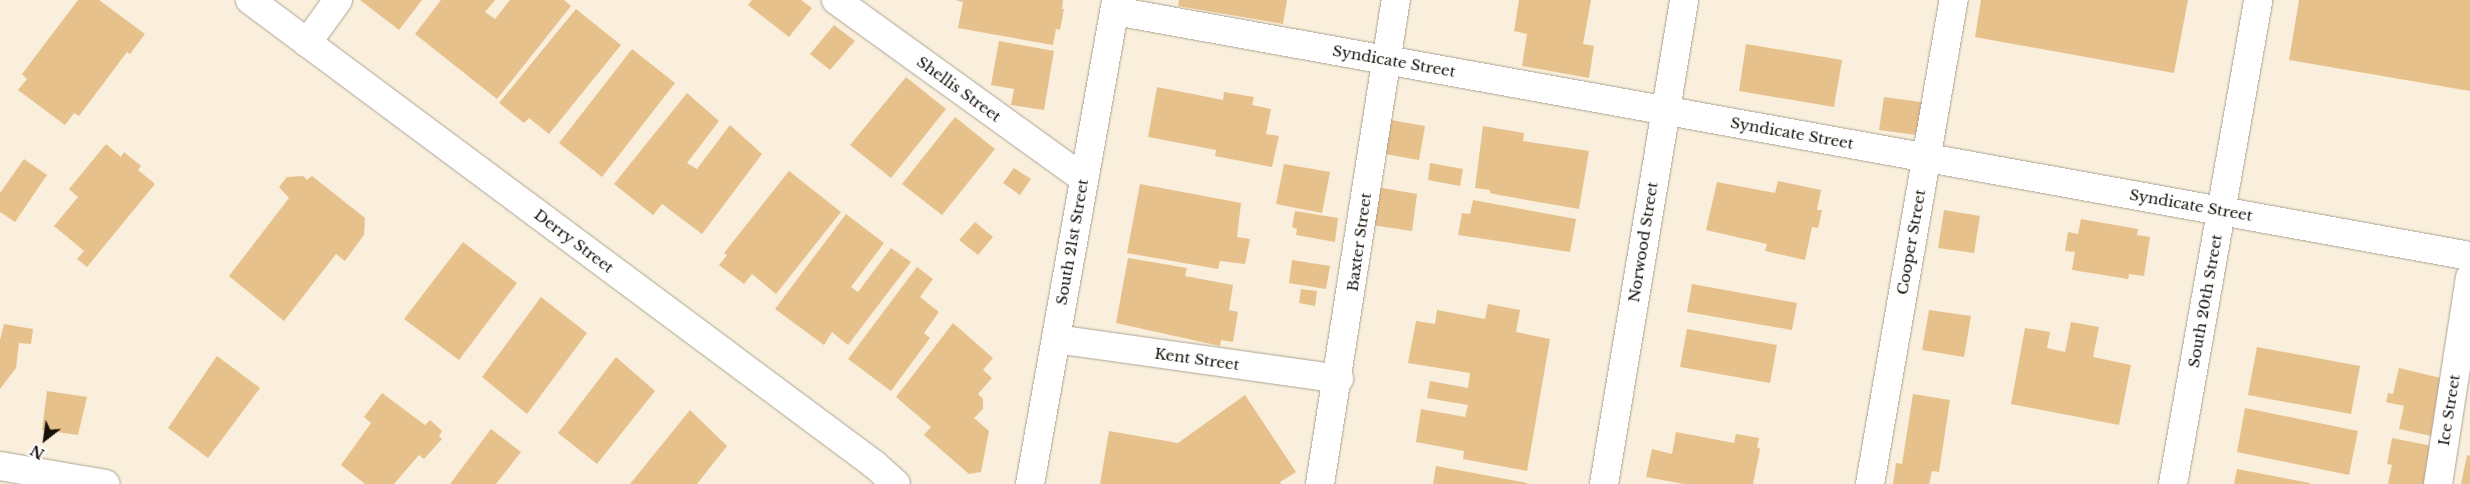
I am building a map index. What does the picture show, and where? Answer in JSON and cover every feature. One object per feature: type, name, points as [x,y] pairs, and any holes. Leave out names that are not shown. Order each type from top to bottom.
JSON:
[{"type":"street","name":"Derry Street","points":[[250,0],[875,465],[896,484]]},
{"type":"street","points":[[307,43],[338,0]]},
{"type":"street","name":"Shellis Street","points":[[836,0],[1083,178]]},
{"type":"street","name":"Baxter Street","points":[[1320,484],[1339,379],[1396,0]]},
{"type":"street","name":"Norwood Street","points":[[1604,484],[1664,110],[1684,0]]},
{"type":"street","name":"Cooper Street","points":[[1870,484],[1925,158],[1954,0]]},
{"type":"street","name":"South 20th Street","points":[[2173,484],[2258,0]]},
{"type":"street","name":"South 21st Street","points":[[1030,484],[1115,5]]},
{"type":"street","name":"Syndicate Street","points":[[1115,5],[1386,60],[2470,256]]},
{"type":"street","name":"Ice Street","points":[[2438,484],[2470,278]]},
{"type":"street","name":"Kent Street","points":[[1056,339],[1339,379]]},
{"type":"street","points":[[0,466],[105,484]]},
{"type":"building","points":[[78,0],[99,0],[145,34],[130,54],[127,52],[79,116],[74,113],[65,125],[18,90],[27,79],[22,74]]},
{"type":"building","points":[[360,0],[422,0],[399,30]]},
{"type":"building","points":[[441,0],[495,0],[485,12],[495,19],[510,0],[564,0],[571,6],[497,99],[415,34]]},
{"type":"building","points":[[752,0],[801,0],[812,8],[789,37],[748,5]]},
{"type":"building","points":[[955,0],[1063,0],[1062,9],[1064,9],[1060,30],[1056,29],[1053,45],[958,28],[963,2]]},
{"type":"building","points":[[1179,0],[1287,0],[1283,24],[1178,6]]},
{"type":"building","points":[[1519,0],[1591,0],[1583,44],[1594,46],[1589,78],[1522,66],[1527,34],[1514,31]]},
{"type":"building","points":[[1981,0],[2188,0],[2174,73],[1975,37]]},
{"type":"building","points":[[2299,0],[2470,0],[2470,91],[2289,60]]},
{"type":"building","points":[[576,9],[621,45],[549,134],[529,118],[524,123],[499,103]]},
{"type":"building","points":[[834,25],[855,41],[830,70],[810,54]]},
{"type":"building","points":[[999,41],[1054,51],[1044,110],[1011,105],[1014,89],[991,85]]},
{"type":"building","points":[[1746,44],[1842,60],[1834,107],[1739,91]]},
{"type":"building","points":[[632,49],[675,83],[602,177],[559,143]]},
{"type":"building","points":[[906,77],[946,109],[891,178],[850,145]]},
{"type":"building","points":[[1157,87],[1223,100],[1224,92],[1254,97],[1252,105],[1271,109],[1266,134],[1279,136],[1272,167],[1215,156],[1216,150],[1148,137]]},
{"type":"building","points":[[687,93],[719,121],[687,163],[697,169],[730,125],[762,154],[702,234],[662,204],[653,215],[614,184]]},
{"type":"building","points":[[1884,97],[1928,103],[1924,136],[1879,130]]},
{"type":"building","points":[[955,117],[995,149],[942,215],[902,184]]},
{"type":"building","points":[[1391,120],[1425,126],[1419,160],[1385,154]]},
{"type":"building","points":[[1483,126],[1524,133],[1523,141],[1589,151],[1579,209],[1499,195],[1490,193],[1490,190],[1475,188]]},
{"type":"building","points":[[106,144],[121,157],[124,152],[141,166],[138,170],[155,184],[87,267],[77,259],[84,251],[54,226],[78,197],[69,189]]},
{"type":"building","points":[[24,159],[47,175],[15,222],[0,212],[0,193]]},
{"type":"building","points":[[1430,163],[1463,169],[1460,186],[1428,180]]},
{"type":"building","points":[[1284,164],[1330,172],[1322,213],[1276,204]]},
{"type":"building","points":[[1014,168],[1031,179],[1020,195],[1003,183]]},
{"type":"building","points":[[789,171],[841,212],[776,294],[752,274],[744,284],[719,265],[727,255],[724,253]]},
{"type":"building","points":[[303,176],[307,180],[312,176],[365,218],[364,235],[345,261],[336,254],[284,321],[229,276],[289,198],[279,187],[287,177]]},
{"type":"building","points":[[1778,181],[1821,190],[1817,210],[1822,210],[1818,228],[1812,227],[1805,260],[1765,251],[1767,244],[1706,230],[1717,182],[1775,193]]},
{"type":"building","points":[[1140,184],[1241,203],[1237,237],[1250,239],[1245,264],[1220,261],[1218,269],[1127,253]]},
{"type":"building","points":[[1377,187],[1417,194],[1412,231],[1372,225]]},
{"type":"building","points":[[1473,200],[1576,219],[1570,252],[1458,235],[1462,213],[1470,214]]},
{"type":"building","points":[[1944,210],[1980,216],[1974,253],[1938,248]]},
{"type":"building","points":[[1295,211],[1338,218],[1335,242],[1296,235],[1297,229],[1292,227]]},
{"type":"building","points":[[846,214],[884,243],[851,287],[858,292],[891,248],[911,262],[848,345],[832,332],[824,345],[775,309]]},
{"type":"building","points":[[2081,219],[2138,229],[2137,235],[2150,237],[2144,276],[2129,274],[2128,279],[2072,270],[2075,252],[2065,251],[2068,232],[2078,234]]},
{"type":"building","points":[[975,222],[993,237],[978,255],[959,240]]},
{"type":"building","points":[[463,242],[517,283],[459,360],[404,319]]},
{"type":"building","points":[[1128,258],[1187,268],[1185,276],[1233,285],[1229,310],[1238,312],[1233,342],[1221,340],[1220,346],[1116,323]]},
{"type":"building","points":[[1292,260],[1330,266],[1326,289],[1289,283]]},
{"type":"building","points":[[917,267],[933,279],[920,297],[939,312],[924,333],[930,338],[891,391],[848,359]]},
{"type":"building","points":[[1692,284],[1797,303],[1792,330],[1687,312]]},
{"type":"building","points":[[1301,289],[1317,291],[1315,306],[1299,303]]},
{"type":"building","points":[[541,297],[587,333],[527,414],[482,377]]},
{"type":"building","points":[[1488,304],[1520,310],[1516,332],[1550,339],[1527,471],[1463,459],[1464,451],[1416,442],[1421,409],[1465,417],[1468,405],[1427,398],[1430,381],[1468,388],[1470,373],[1408,363],[1416,321],[1435,324],[1437,310],[1485,319]]},
{"type":"building","points":[[1929,310],[1971,316],[1964,357],[1922,350]]},
{"type":"building","points":[[2071,322],[2099,327],[2093,357],[2131,365],[2119,425],[2011,404],[2025,328],[2050,332],[2047,348],[2065,352]]},
{"type":"building","points":[[953,323],[993,358],[983,370],[992,378],[978,394],[983,399],[983,409],[974,418],[989,431],[981,472],[969,474],[924,435],[931,427],[896,397]]},
{"type":"building","points":[[4,324],[33,329],[31,344],[19,343],[16,368],[0,389],[0,340]]},
{"type":"building","points":[[1687,329],[1777,345],[1770,383],[1680,367]]},
{"type":"building","points":[[2257,347],[2360,366],[2351,414],[2248,395]]},
{"type":"building","points":[[217,356],[260,388],[208,458],[168,428]]},
{"type":"building","points":[[616,357],[655,391],[597,464],[558,433]]},
{"type":"building","points":[[2399,368],[2445,379],[2436,437],[2399,429],[2404,406],[2386,402],[2388,393],[2393,394]]},
{"type":"building","points":[[47,391],[87,397],[78,435],[42,430]]},
{"type":"building","points":[[382,393],[425,425],[430,420],[442,431],[439,436],[442,439],[424,459],[419,455],[394,484],[365,484],[341,465],[371,423],[364,417]]},
{"type":"building","points":[[1913,394],[1950,400],[1939,472],[1932,471],[1929,484],[1893,484],[1896,463],[1902,464]]},
{"type":"building","points":[[1245,395],[1296,472],[1280,482],[1281,484],[1100,484],[1109,431],[1178,443]]},
{"type":"building","points":[[2245,408],[2358,431],[2349,475],[2237,452]]},
{"type":"building","points":[[690,410],[727,446],[697,484],[630,484]]},
{"type":"building","points":[[491,429],[521,452],[496,484],[450,484]]},
{"type":"building","points":[[1676,432],[1734,443],[1736,434],[1759,438],[1757,447],[1760,449],[1753,484],[1684,484],[1646,477],[1652,449],[1672,454]]},
{"type":"building","points":[[2392,438],[2432,446],[2425,484],[2388,484],[2392,465],[2387,464]]},
{"type":"building","points":[[2467,455],[2470,456],[2470,484],[2461,484]]},
{"type":"building","points":[[1436,466],[1527,483],[1527,484],[1433,484]]},
{"type":"building","points":[[2237,469],[2310,483],[2310,484],[2234,484]]}]
